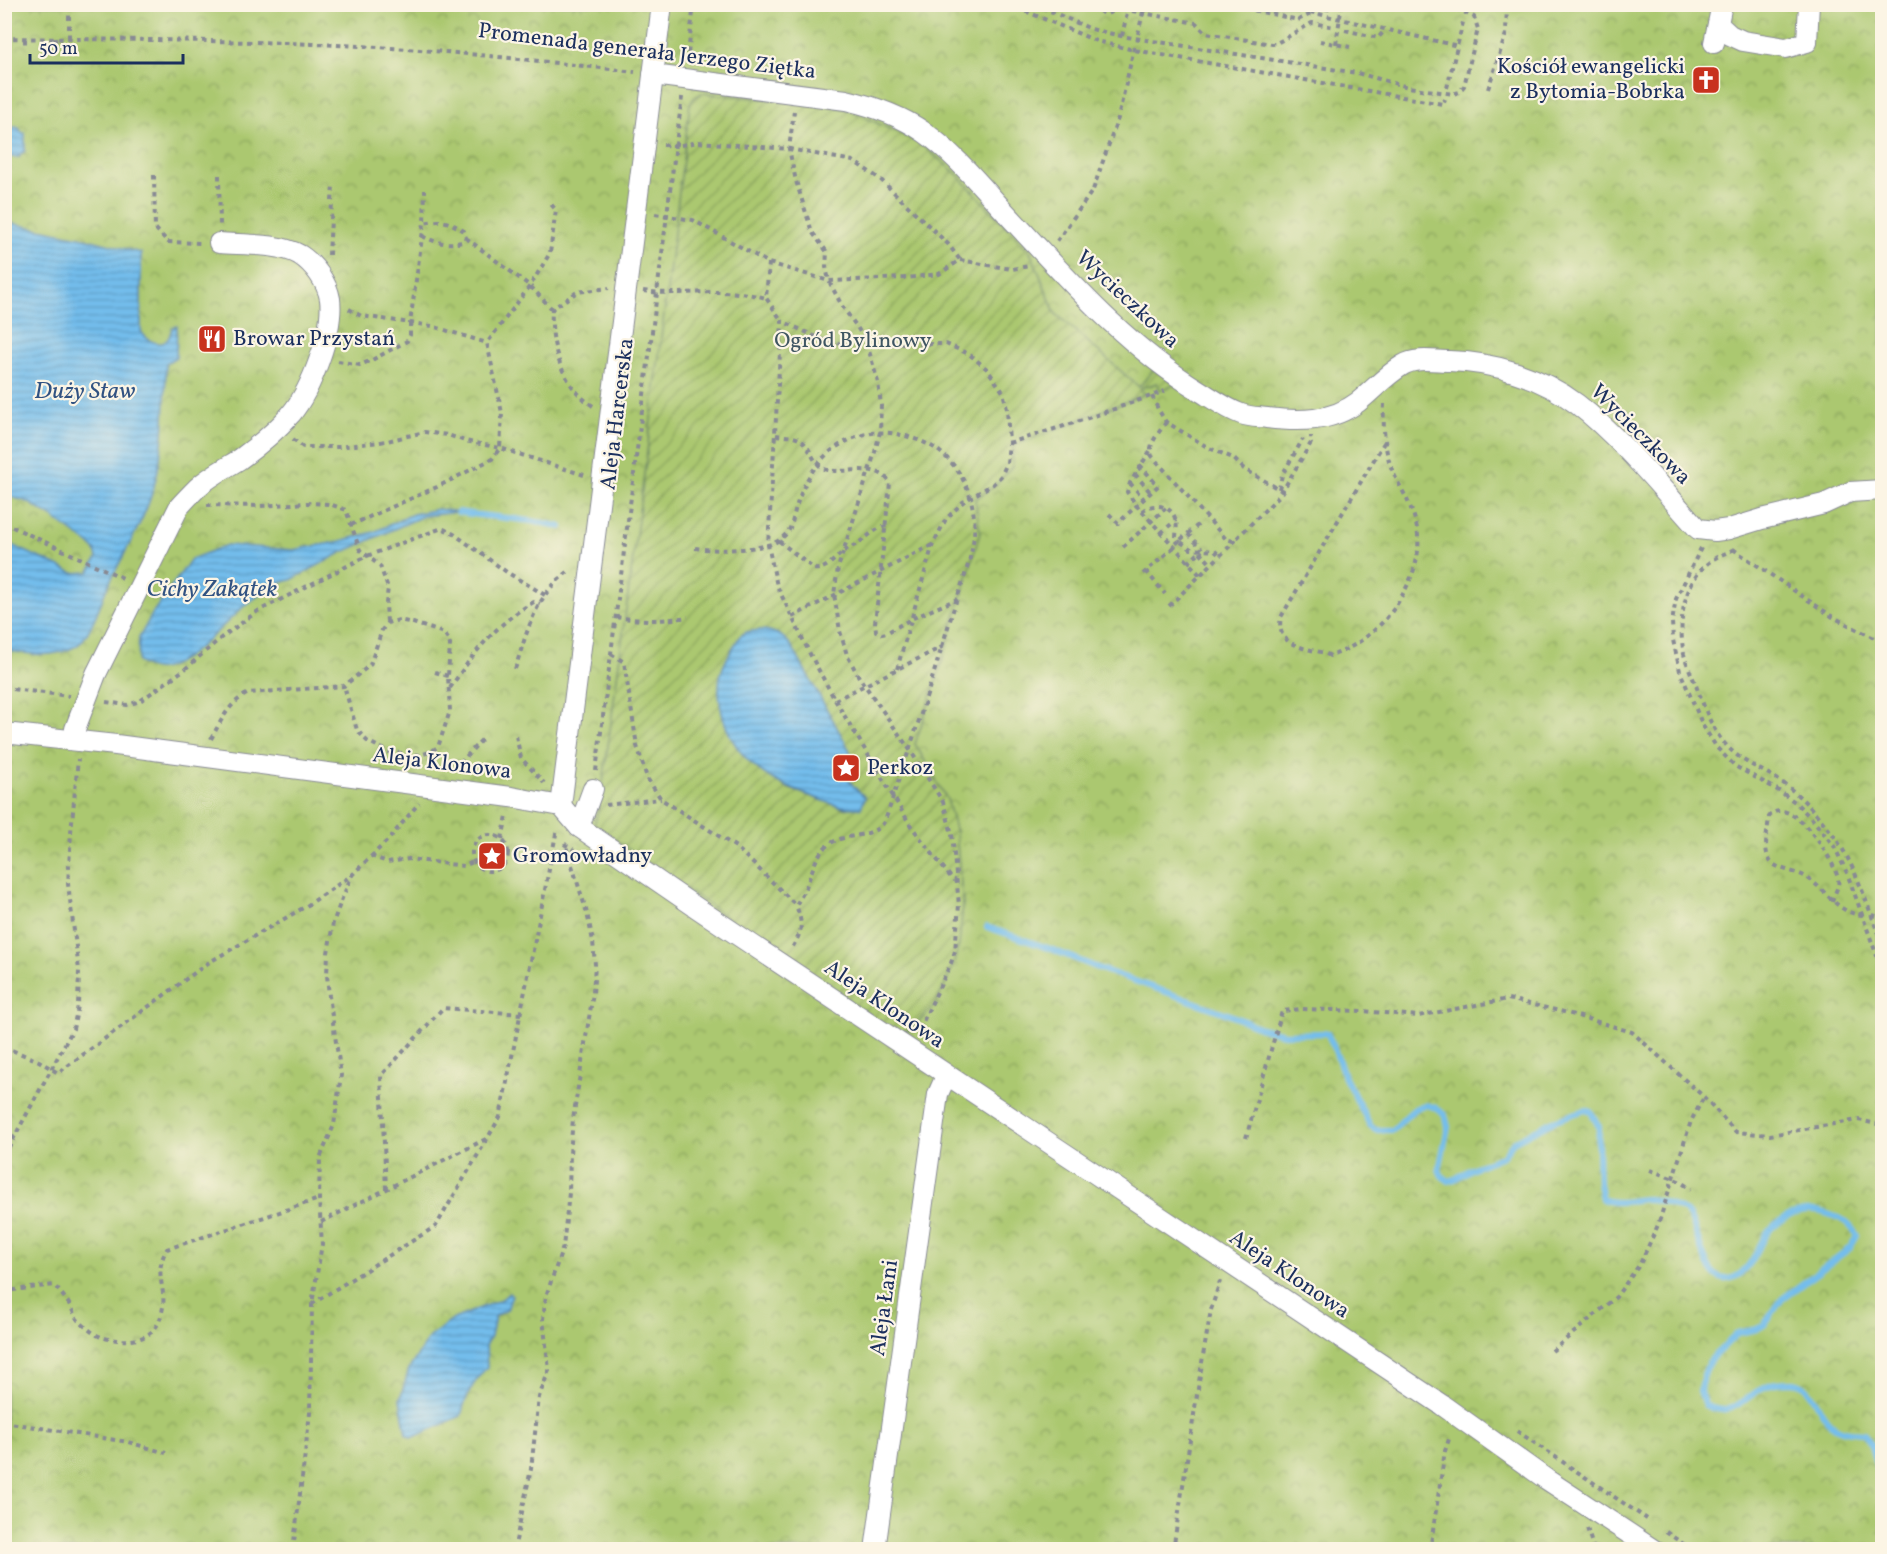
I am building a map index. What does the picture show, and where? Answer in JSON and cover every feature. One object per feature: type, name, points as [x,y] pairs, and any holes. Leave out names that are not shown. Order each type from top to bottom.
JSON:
[{"type":"street","name":"Aleja Harcerska","points":[[561,806],[662,4]]},
{"type":"street","points":[[1720,14],[1730,35],[1743,41],[1786,48],[1807,42],[1809,4]]},
{"type":"street","points":[[1714,43],[1720,14]]},
{"type":"street","name":"Promenada generała Jerzego Ziętka","points":[[653,75],[796,92],[865,104],[924,132],[965,169],[1046,256]]},
{"type":"street","points":[[76,740],[75,729],[89,690],[136,590],[179,507],[200,486],[241,458],[279,427],[293,412],[314,375],[328,328],[330,299],[323,279],[312,264],[298,254],[279,248],[219,243]]},
{"type":"street","name":"Wycieczkowa","points":[[1046,256],[1150,358],[1194,388],[1242,415],[1300,420],[1318,419],[1338,414],[1357,403],[1381,381],[1405,364],[1419,360],[1477,362],[1515,372],[1550,387],[1577,404],[1614,437],[1702,537]]},
{"type":"street","points":[[1702,537],[1824,504],[1850,492],[1882,490]]},
{"type":"street","name":"Aleja Klonowa","points":[[4,733],[76,740],[561,806],[946,1076],[1654,1550]]},
{"type":"street","points":[[582,819],[593,789]]},
{"type":"street","name":"Aleja Łani","points":[[875,1550],[938,1094],[946,1076]]},
{"type":"path","points":[[69,4],[69,38]]},
{"type":"path","name":"Aleja Harcerska","points":[[593,789],[694,4]]},
{"type":"path","points":[[1009,4],[1096,41],[1443,104],[1445,99]]},
{"type":"path","points":[[1034,4],[1091,29],[1122,36],[1357,73],[1408,87],[1453,94],[1459,92],[1464,86],[1478,27],[1474,17],[1446,4]]},
{"type":"path","points":[[1094,4],[1103,14],[1123,9]]},
{"type":"path","points":[[1122,36],[1129,4]]},
{"type":"path","points":[[1138,34],[1145,4]]},
{"type":"path","points":[[1248,4],[1253,10],[1298,21],[1313,13]]},
{"type":"path","points":[[1275,4],[1458,46]]},
{"type":"path","points":[[1298,4],[1301,10]]},
{"type":"path","points":[[1327,11],[1328,4]]},
{"type":"path","points":[[1336,44],[1342,4]]},
{"type":"path","points":[[1488,89],[1506,34],[1507,4]]},
{"type":"path","points":[[1132,11],[1196,23],[1206,33],[1272,44],[1312,23],[1325,23],[1335,27]]},
{"type":"path","points":[[1447,88],[1464,18]]},
{"type":"path","points":[[1345,30],[1378,38],[1385,30]]},
{"type":"path","name":"Promenada generała Jerzego Ziętka","points":[[4,38],[185,40],[362,47],[548,62],[653,75]]},
{"type":"path","points":[[56,38],[56,48]]},
{"type":"path","points":[[25,39],[26,48]]},
{"type":"path","points":[[1320,40],[1350,47]]},
{"type":"path","points":[[666,145],[676,146],[698,142],[789,149],[853,161],[880,179],[948,244],[960,260],[1011,269],[1034,265],[1046,256],[1093,190],[1118,118],[1135,47]]},
{"type":"path","points":[[796,92],[789,149],[796,181],[812,232],[827,252],[826,267],[829,280],[842,306],[867,344],[878,382],[881,405],[880,432],[870,471],[838,568],[834,594],[840,631],[847,655],[944,802],[952,834],[959,906],[955,951],[908,1050]]},
{"type":"path","points":[[154,175],[155,228],[168,242],[192,242]]},
{"type":"path","points":[[219,175],[220,219]]},
{"type":"path","points":[[329,255],[333,184]]},
{"type":"path","points":[[335,361],[360,365],[407,341],[410,335],[424,223],[424,190]]},
{"type":"path","points":[[351,525],[492,459],[500,448],[502,413],[487,343],[530,286],[550,253],[556,210],[549,202]]},
{"type":"path","points":[[657,214],[693,220],[770,263],[829,280],[906,278],[939,274],[960,260]]},
{"type":"path","points":[[424,223],[436,220],[449,222],[464,231],[466,238],[530,286],[552,309],[551,327],[566,379],[582,399],[594,407],[611,409]]},
{"type":"path","points":[[422,236],[433,241],[451,244],[463,242],[466,238]]},
{"type":"path","points":[[766,298],[770,263]]},
{"type":"path","points":[[552,309],[577,292],[596,288],[617,287],[658,293],[728,291],[751,294],[766,298],[782,321],[825,341],[845,344],[946,344],[969,354],[987,369],[1003,392],[1007,409],[1009,443],[1007,464],[1001,476],[963,502],[950,514],[933,544],[897,669]]},
{"type":"path","points":[[330,299],[361,316],[432,326],[487,343]]},
{"type":"path","points":[[782,321],[768,545],[777,586],[835,700],[911,826],[952,879],[957,881]]},
{"type":"path","points":[[1009,443],[1152,396],[1166,422],[1209,448],[1228,455],[1244,469],[1280,490]]},
{"type":"path","points":[[1385,441],[1281,617],[1280,631],[1294,645],[1330,656],[1343,651],[1382,624],[1406,588],[1418,557],[1418,533],[1411,507],[1391,468],[1385,441],[1386,396]]},
{"type":"path","points":[[1166,422],[1151,445],[1150,451],[1140,465],[1127,492],[1142,512],[1200,575]]},
{"type":"path","points":[[279,427],[303,447],[339,447],[387,441],[424,432],[448,435],[500,448],[602,481]]},
{"type":"path","points":[[695,548],[709,550],[768,545],[778,541],[789,530],[803,488],[817,463],[827,453],[852,438],[880,432],[910,437],[933,447],[954,465],[963,478],[971,498],[974,535],[957,599],[910,750],[882,824],[870,832],[831,843],[817,856],[805,889],[795,905]]},
{"type":"path","points":[[1169,606],[1280,495],[1280,490],[1282,475],[1304,438],[1311,434],[1311,442],[1280,490]]},
{"type":"path","points":[[776,435],[798,438],[822,468],[870,471],[888,478],[890,483],[887,526],[875,623],[876,631],[886,633],[911,619],[957,599]]},
{"type":"path","points":[[1150,451],[1226,539],[1233,541],[1236,539]]},
{"type":"path","points":[[1109,514],[1118,523],[1160,484],[1140,465]]},
{"type":"path","points":[[1135,474],[1151,493]]},
{"type":"path","points":[[1130,483],[1144,499]]},
{"type":"path","points":[[179,507],[198,503],[216,506],[260,507],[330,504],[346,510],[360,550],[380,566],[387,588],[387,623],[382,630],[370,665],[344,686],[249,693],[239,697],[228,709],[207,745]]},
{"type":"path","points":[[1142,512],[1150,506],[1166,508],[1176,520],[1176,538],[1179,541],[1191,549],[1215,551],[1220,556]]},
{"type":"path","points":[[1123,548],[1166,508]]},
{"type":"path","points":[[1161,533],[1176,520]]},
{"type":"path","points":[[4,523],[114,574]]},
{"type":"path","points":[[1165,594],[1145,572],[1198,525]]},
{"type":"path","points":[[778,541],[819,570],[843,551],[855,546],[876,530],[887,526]]},
{"type":"path","points":[[140,701],[185,669],[258,611],[367,556],[442,528],[545,595]]},
{"type":"path","points":[[1188,534],[1211,564]]},
{"type":"path","points":[[1136,536],[1140,541]]},
{"type":"path","points":[[1702,537],[1734,549],[1833,617],[1882,642]]},
{"type":"path","points":[[615,541],[626,542]]},
{"type":"path","points":[[792,617],[933,544]]},
{"type":"path","points":[[1734,549],[1716,557],[1708,564],[1696,577],[1689,590],[1681,624],[1686,660],[1719,737],[1740,759],[1782,783],[1802,799],[1818,816],[1845,853],[1882,943]]},
{"type":"path","points":[[515,669],[530,623],[545,595],[594,550]]},
{"type":"path","points":[[1188,563],[1202,551]]},
{"type":"path","points":[[1154,555],[1158,561]]},
{"type":"path","points":[[1696,561],[1677,599],[1672,622],[1673,640],[1680,671],[1702,726],[1717,748],[1735,766],[1786,795],[1813,820],[1834,846],[1847,873],[1882,970]]},
{"type":"path","points":[[449,688],[488,637],[521,609],[534,602],[540,604]]},
{"type":"path","points":[[616,617],[632,620],[672,620],[688,617]]},
{"type":"path","points":[[344,686],[357,730],[367,741],[389,752],[424,754],[438,747],[450,711],[448,676],[450,645],[448,639],[444,633],[399,620],[387,623]]},
{"type":"path","points":[[835,700],[942,646]]},
{"type":"path","points":[[611,654],[624,662],[637,746],[647,778],[661,799],[736,847],[795,905],[802,921],[801,933],[792,949]]},
{"type":"path","points":[[435,672],[448,676]]},
{"type":"path","points":[[4,1047],[39,1061],[58,1073],[208,963],[308,905],[352,876],[410,816],[423,797],[451,779],[462,761],[484,736]]},
{"type":"path","points":[[312,1304],[435,1226],[500,1117],[561,806],[521,758],[516,736]]},
{"type":"path","points":[[4,1156],[73,1029],[78,1006],[79,970],[68,884],[78,756],[76,740]]},
{"type":"path","points":[[422,763],[424,754]]},
{"type":"path","points":[[514,1550],[531,1469],[539,1397],[549,1370],[543,1319],[546,1296],[563,1247],[573,1119],[595,965],[587,913],[564,844],[582,819],[605,805],[661,799]]},
{"type":"path","points":[[1832,901],[1838,879],[1828,855],[1792,814],[1785,810],[1772,812],[1768,817],[1767,853],[1773,866],[1797,872],[1810,880],[1836,905],[1856,915],[1863,915]]},
{"type":"path","points":[[502,838],[507,818]]},
{"type":"path","points":[[488,834],[502,838],[507,844],[508,851],[508,858],[504,865],[492,872],[484,871],[473,862],[472,847],[481,836],[488,834]]},
{"type":"path","points":[[371,856],[387,862],[409,859],[464,866],[473,862]]},
{"type":"path","points":[[293,1550],[310,1413],[312,1304],[322,1244],[319,1199],[320,1158],[334,1125],[341,1075],[329,996],[328,953],[333,924],[352,876]]},
{"type":"path","points":[[1871,915],[1882,917]]},
{"type":"path","points":[[1246,1138],[1282,1011],[1302,1009],[1362,1011],[1418,1016],[1508,999],[1564,1012],[1632,1032],[1704,1097],[1736,1132],[1770,1135],[1858,1120],[1882,1125]]},
{"type":"path","points":[[386,1189],[381,1076],[443,1008],[521,1014]]},
{"type":"path","points":[[1552,1351],[1616,1296],[1640,1264],[1658,1225],[1691,1121],[1704,1097]]},
{"type":"path","points":[[4,1134],[14,1137]]},
{"type":"path","points":[[321,1222],[487,1138]]},
{"type":"path","points":[[1650,1170],[1691,1189]]},
{"type":"path","points":[[4,1293],[54,1285],[72,1308],[75,1317],[101,1338],[133,1341],[144,1337],[156,1326],[162,1315],[164,1303],[159,1270],[168,1249],[319,1199]]},
{"type":"path","points":[[1173,1550],[1211,1310],[1220,1282],[1230,1265]]},
{"type":"path","points":[[4,1422],[128,1442],[166,1453]]},
{"type":"path","points":[[1430,1550],[1445,1451],[1450,1436]]},
{"type":"green space","points":[[5,5],[1882,5],[1882,1549],[5,1550]]},
{"type":"green space","name":"Ogród Bylinowy","points":[[702,93],[847,109],[918,142],[957,174],[1031,253],[1055,313],[1139,387],[1154,369],[1176,384],[1160,390],[1157,383],[1141,388],[1143,395],[1013,446],[1012,467],[995,486],[975,499],[980,533],[915,744],[947,799],[956,833],[963,904],[959,945],[952,969],[936,1004],[909,1031],[894,1032],[594,825],[601,798],[690,103]],"holes":[[[740,636],[788,642],[850,751],[848,760],[842,767],[843,773],[847,775],[851,785],[865,797],[846,809],[784,787],[721,674]]]},
{"type":"water","points":[[18,127],[22,133],[25,133],[25,151],[19,155],[20,157],[5,157],[5,128]]},
{"type":"water","name":"Duży Staw","points":[[5,222],[84,238],[141,253],[141,331],[146,338],[162,343],[169,337],[172,328],[177,326],[176,357],[166,363],[159,466],[146,511],[85,636],[76,646],[59,653],[32,654],[5,650],[5,542],[73,573],[89,572],[97,558],[95,550],[89,544],[52,517],[28,502],[5,495]]},
{"type":"water","name":"Cichy Zakątek","points":[[438,509],[458,512],[423,516],[341,553],[291,580],[279,583],[272,590],[269,589],[245,605],[193,653],[170,666],[154,669],[138,662],[139,638],[154,611],[191,559],[227,545],[293,550],[337,542],[374,532],[413,514]]},
{"type":"water","name":"Perkoz","points":[[759,630],[778,634],[792,647],[850,751],[850,757],[842,770],[865,797],[861,808],[834,804],[779,783],[754,766],[734,743],[722,713],[719,693],[720,678],[727,658],[740,636],[746,632]]},
{"type":"water","points":[[509,1293],[512,1295],[507,1310],[495,1316],[491,1337],[486,1343],[487,1367],[471,1390],[461,1416],[412,1438],[406,1434],[400,1399],[409,1369],[429,1337],[454,1319],[502,1299]]},
{"type":"waterway","points":[[458,512],[561,527]]},
{"type":"waterway","points":[[987,927],[1261,1028],[1284,1034],[1327,1033],[1345,1078],[1370,1125],[1375,1130],[1393,1130],[1411,1112],[1423,1106],[1437,1109],[1445,1115],[1448,1127],[1439,1170],[1442,1176],[1449,1181],[1503,1156],[1513,1142],[1553,1121],[1585,1110],[1591,1112],[1599,1127],[1599,1183],[1602,1199],[1619,1202],[1651,1199],[1683,1210],[1693,1223],[1709,1266],[1723,1279],[1732,1278],[1743,1271],[1770,1229],[1792,1215],[1817,1211],[1844,1221],[1857,1236],[1850,1248],[1782,1299],[1764,1325],[1738,1333],[1716,1354],[1709,1362],[1700,1392],[1705,1405],[1724,1410],[1740,1404],[1771,1384],[1779,1382],[1801,1384],[1812,1395],[1825,1417],[1837,1428],[1864,1433],[1870,1443],[1882,1482]]},
{"type":"place","name":"Kościół ewangelicki z Bytomia-Bobrka","points":[[1706,80]]},
{"type":"place","name":"Browar Przystań","points":[[212,339]]},
{"type":"place","name":"Perkoz","points":[[846,768]]},
{"type":"place","name":"Gromowładny","points":[[492,856]]}]
